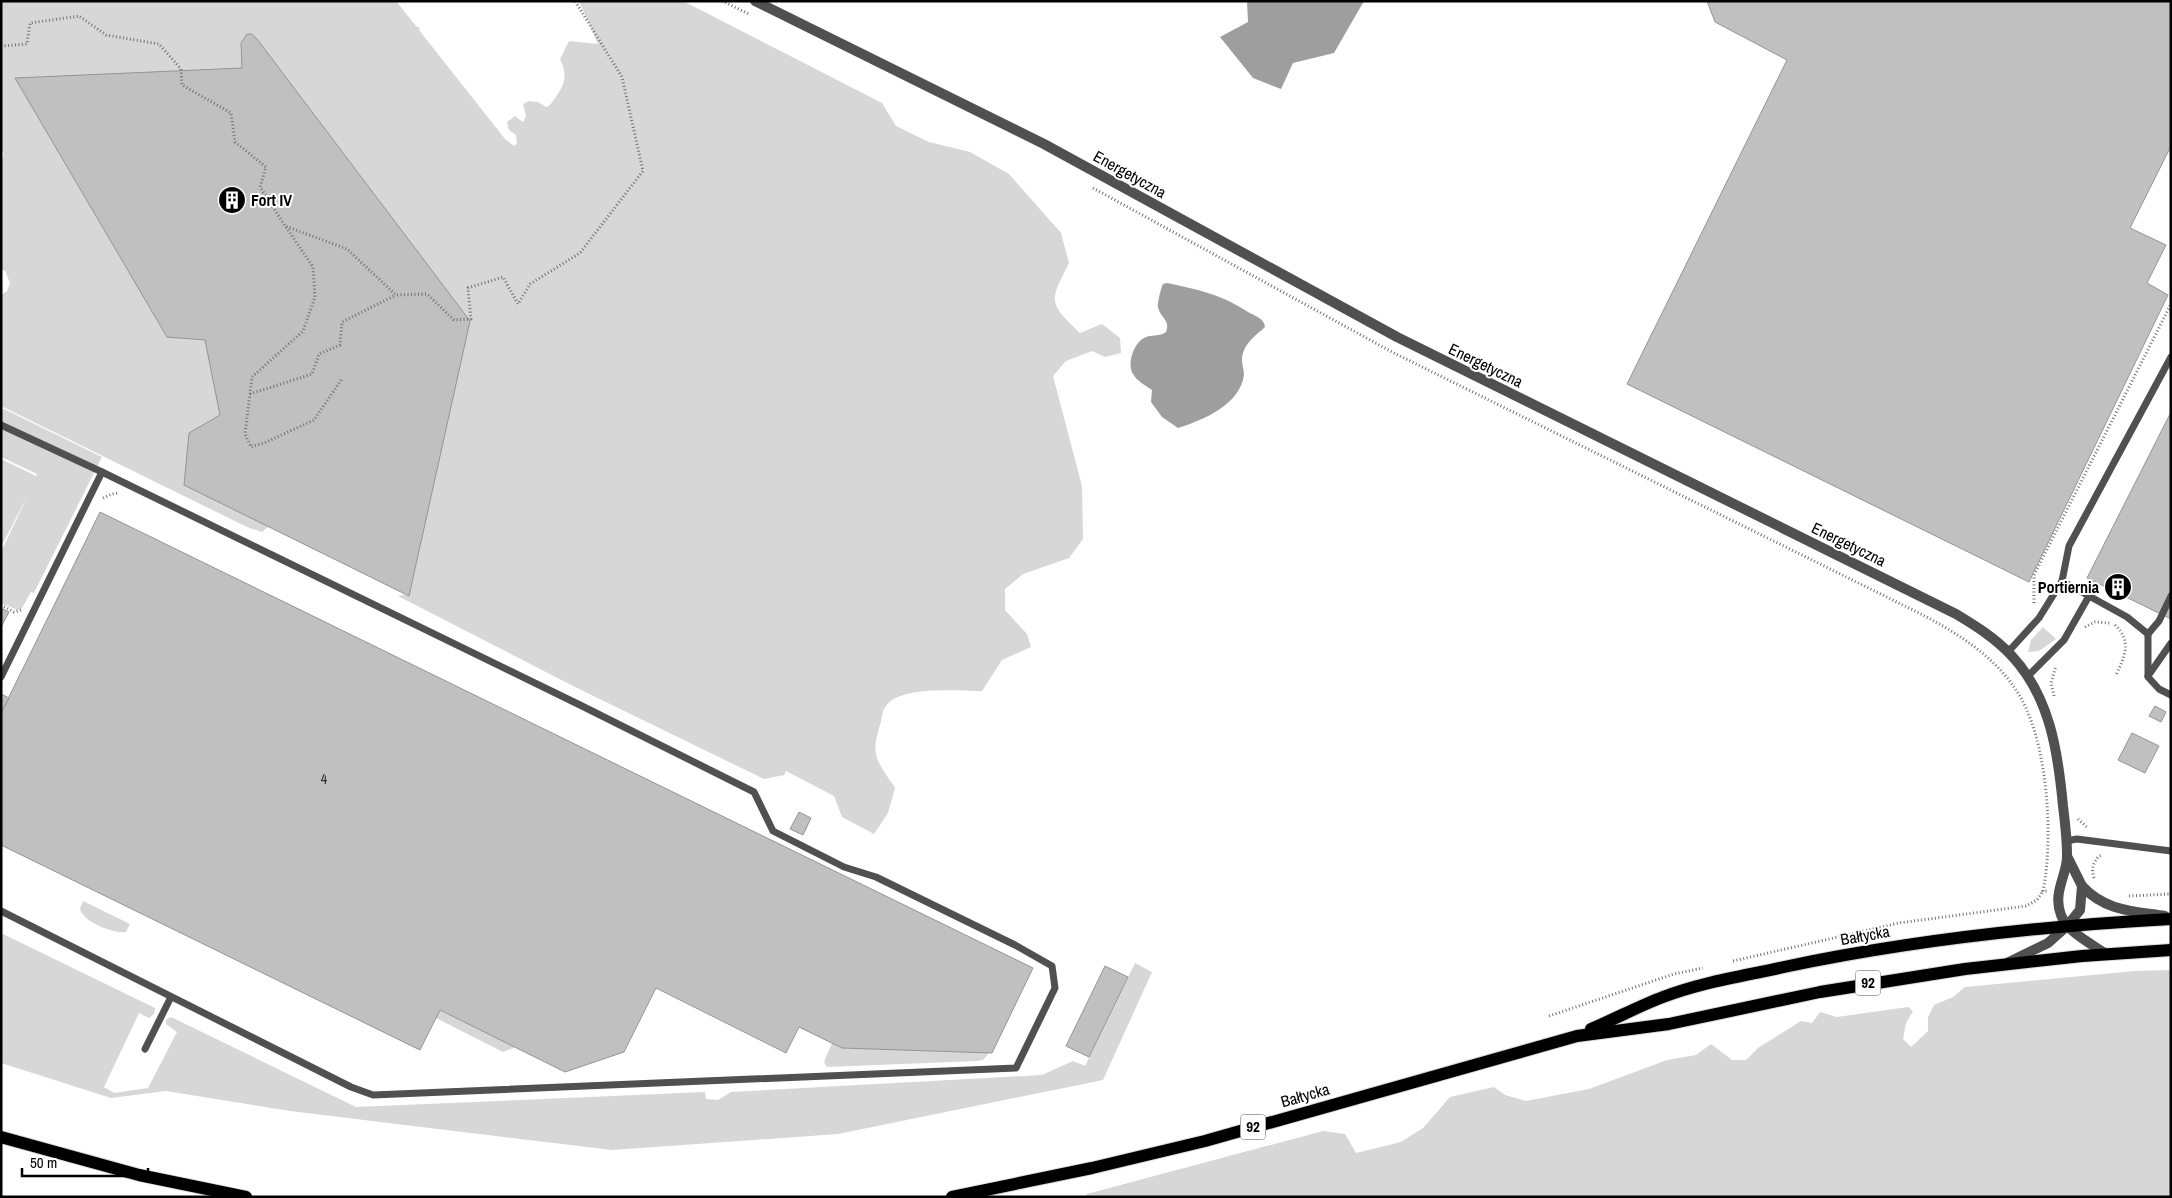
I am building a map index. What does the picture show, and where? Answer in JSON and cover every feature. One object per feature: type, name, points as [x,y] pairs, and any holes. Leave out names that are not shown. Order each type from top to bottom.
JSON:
[{"type":"main road","name":"Bałtycka","points":[[1577,1036],[1663,997],[1812,961],[1911,944],[2067,926],[2171,918]]},
{"type":"main road","name":"Bałtycka","points":[[952,1197],[1092,1168],[1205,1141],[1577,1036],[1669,1024],[1858,985],[2006,963],[2171,950]]},
{"type":"main road","points":[[1,1137],[139,1175],[246,1197]]},
{"type":"street","name":"Energetyczna","points":[[755,1],[1044,144],[1397,337],[1956,614],[1986,632],[2008,652],[2028,676],[2046,711],[2055,738],[2060,768],[2068,858]]},
{"type":"street","points":[[2068,858],[2059,889],[2060,914],[2067,926],[2106,954]]},
{"type":"street","points":[[2068,858],[2082,886],[2092,897],[2102,903],[2171,918]]},
{"type":"street","points":[[2006,963],[2048,943],[2067,926],[2080,910],[2082,886]]},
{"type":"lane","points":[[2008,652],[2040,618],[2062,581],[2069,546],[2171,357]]},
{"type":"lane","points":[[1,425],[102,472],[754,792],[773,831],[844,867],[876,877],[1014,945],[1052,966],[1056,988],[1016,1068],[374,1095],[351,1087],[1,911]]},
{"type":"lane","points":[[1,677],[102,472]]},
{"type":"lane","points":[[2062,581],[2128,617],[2148,634]]},
{"type":"lane","points":[[2028,676],[2064,640],[2089,596]]},
{"type":"lane","points":[[2171,596],[2159,621],[2148,634],[2148,677],[2159,689],[2171,695]]},
{"type":"lane","points":[[2148,677],[2171,643]]},
{"type":"lane","points":[[2066,840],[2078,839],[2171,851]]},
{"type":"lane","points":[[145,1049],[171,997]]},
{"type":"path","points":[[250,394],[312,374],[319,354],[340,344],[342,322],[396,294],[427,294],[454,320],[471,319],[468,288],[503,277],[518,304],[530,284],[580,253],[643,170],[622,77],[575,1]]},
{"type":"path","points":[[722,1],[758,19]]},
{"type":"path","points":[[1,46],[27,44],[30,23],[79,16],[106,35],[160,44],[181,69],[182,84],[231,112],[235,142],[266,168],[260,186],[313,266],[315,297],[303,331],[252,377],[245,434],[251,447],[264,444],[314,420],[342,379]]},
{"type":"path","points":[[1090,186],[1392,352],[1921,614],[1949,629],[1976,647],[1999,668],[2017,691],[2037,741],[2045,789],[2049,841],[2044,891],[2059,889]]},
{"type":"path","points":[[285,226],[347,249],[396,294]]},
{"type":"path","points":[[2040,618],[2032,612],[2034,575],[2171,304]]},
{"type":"path","points":[[98,504],[105,497],[112,494],[125,494]]},
{"type":"path","points":[[1,605],[14,612],[24,609]]},
{"type":"path","points":[[2080,634],[2085,627],[2095,622],[2107,621],[2116,626],[2123,634],[2127,644],[2124,658],[2116,674]]},
{"type":"path","points":[[2055,698],[2051,683],[2053,670],[2057,664]]},
{"type":"path","points":[[2077,817],[2085,826],[2091,829]]},
{"type":"path","points":[[2082,886],[2097,884],[2092,873],[2094,863],[2099,856],[2114,854],[2116,843]]},
{"type":"path","points":[[2122,896],[2171,894]]},
{"type":"shaded area","points":[[1,1],[396,1],[416,26],[420,28],[419,30],[505,139],[514,146],[517,143],[516,135],[509,130],[507,122],[515,116],[523,122],[526,116],[523,104],[529,101],[538,102],[546,107],[550,105],[563,84],[564,72],[560,59],[569,41],[598,44],[579,1],[683,1],[882,103],[896,126],[929,142],[970,152],[1009,174],[1061,233],[1069,263],[1055,294],[1057,307],[1069,323],[1080,333],[1102,324],[1120,338],[1121,353],[1105,357],[1092,351],[1066,361],[1053,376],[1082,486],[1083,539],[1069,558],[1023,574],[1005,589],[1005,610],[1027,634],[1031,647],[1002,660],[982,691],[946,690],[917,692],[893,699],[886,706],[877,736],[876,752],[880,764],[895,788],[888,813],[874,834],[842,817],[834,796],[786,771],[784,775],[764,779],[575,687],[398,596],[409,594],[293,535],[268,527],[262,532],[247,527],[1,406],[1,295],[7,291],[10,283],[5,271],[1,269],[1,162],[4,154],[1,150]]},
{"type":"shaded area","points":[[1247,1],[1364,1],[1334,53],[1293,63],[1281,89],[1253,78],[1220,37],[1248,22]]},
{"type":"shaded area","points":[[1167,283],[1200,291],[1228,301],[1259,318],[1263,321],[1265,327],[1250,341],[1244,350],[1242,360],[1244,375],[1236,395],[1209,416],[1178,428],[1162,417],[1151,402],[1152,390],[1135,377],[1131,370],[1132,354],[1140,341],[1144,338],[1166,332],[1167,325],[1159,311],[1158,305],[1162,286]]},
{"type":"shaded area","points":[[2,408],[102,457],[34,593],[31,592],[22,608],[18,610],[1,603],[1,552],[28,495],[1,547],[1,459],[36,476],[37,474],[1,457]]},
{"type":"shaded area","points":[[2043,627],[2056,639],[2039,651],[2028,652],[2031,640]]},
{"type":"shaded area","points":[[83,901],[130,924],[126,932],[114,931],[93,923],[82,914],[80,909]]},
{"type":"shaded area","points":[[1,933],[155,1008],[154,1014],[149,1018],[139,1013],[104,1087],[114,1093],[148,1088],[177,1032],[166,1024],[166,1020],[171,1017],[356,1107],[705,1092],[706,1099],[718,1100],[731,1092],[1042,1075],[1073,1061],[1085,1066],[1135,963],[1152,972],[1103,1080],[838,1134],[612,1150],[290,1111],[166,1091],[111,1098],[1,1063]]},
{"type":"shaded area","points":[[2171,970],[2171,1197],[1085,1197],[1087,1194],[1323,1131],[1345,1134],[1356,1153],[1401,1142],[1423,1128],[1450,1097],[1494,1087],[1505,1095],[1526,1101],[1589,1089],[1667,1060],[1696,1055],[1711,1044],[1732,1060],[1746,1060],[1758,1048],[1801,1021],[1812,1023],[1820,1012],[1837,1017],[1908,1007],[1913,1011],[1906,1023],[1903,1039],[1911,1047],[1928,1031],[1928,1017],[1934,1005],[1953,997],[1965,987],[2134,971]]},
{"type":"shaded area","points":[[440,1010],[516,1047],[503,1052],[436,1018]]},
{"type":"shaded area","points":[[832,1043],[842,1048],[989,1053],[983,1060],[977,1061],[827,1067],[824,1062]]},
{"type":"building","points":[[1707,1],[2171,1],[2171,146],[2130,228],[2166,245],[2147,283],[2168,295],[2029,582],[1627,384],[1787,60],[1715,22]]},
{"type":"building","name":"Fort IV","points":[[247,34],[252,34],[257,39],[470,321],[409,596],[184,485],[189,433],[220,415],[205,340],[167,337],[15,78],[242,68],[241,43]]},
{"type":"building","points":[[2171,412],[2171,619],[2087,578]]},
{"type":"building","points":[[100,512],[1033,968],[992,1053],[842,1048],[799,1027],[786,1053],[656,988],[624,1052],[565,1072],[440,1010],[420,1050],[1,845],[1,713]]},
{"type":"building","points":[[1,608],[9,612],[1,627]]},
{"type":"building","points":[[1,694],[9,698],[1,713]]},
{"type":"building","points":[[2155,706],[2166,712],[2161,722],[2149,716]]},
{"type":"building","points":[[2132,733],[2159,746],[2145,773],[2118,760]]},
{"type":"building","points":[[799,812],[811,818],[803,835],[790,829]]},
{"type":"building","points":[[1105,966],[1128,977],[1089,1057],[1066,1046]]},
{"type":"place","name":"Fort IV","points":[[232,200]]},
{"type":"place","name":"Portiernia","points":[[2118,587]]}]
